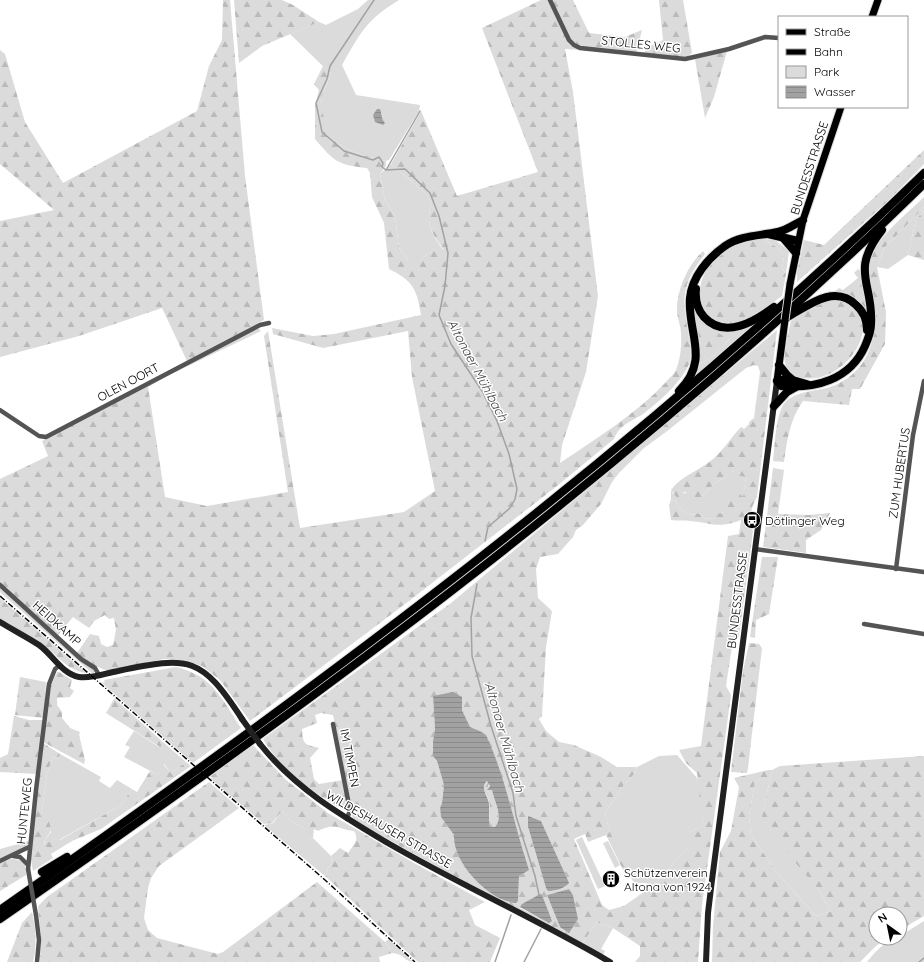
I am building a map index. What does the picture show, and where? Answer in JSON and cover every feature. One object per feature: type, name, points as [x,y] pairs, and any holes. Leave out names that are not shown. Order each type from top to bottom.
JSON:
[{"type":"highway","points":[[0,910],[92,846],[290,703],[408,614],[574,483],[666,407],[804,286],[924,173]]},
{"type":"highway","points":[[0,919],[238,750],[425,611],[638,440],[772,324],[924,184]]},
{"type":"highway","points":[[777,381],[782,380],[795,384],[809,385],[829,381],[845,373],[859,357],[867,342],[871,330],[871,320],[864,276],[866,258],[874,240],[893,214]]},
{"type":"highway","points":[[781,235],[803,220]]},
{"type":"highway","points":[[666,407],[685,382],[696,360],[696,340],[690,299],[693,284],[708,262],[727,245],[747,237],[767,234],[781,235],[798,239]]},
{"type":"highway","points":[[781,235],[796,253]]},
{"type":"highway","points":[[697,278],[695,295],[698,308],[707,320],[722,327],[735,327],[749,322],[804,286]]},
{"type":"highway","points":[[772,324],[817,300],[839,296],[853,302],[861,310],[867,325],[867,342]]},
{"type":"highway","points":[[779,365],[795,384]]},
{"type":"highway","points":[[774,406],[795,384]]},
{"type":"highway","points":[[42,872],[81,849],[92,846]]},
{"type":"main road","points":[[872,16],[878,0]]},
{"type":"main road","name":"BUNDESSTRASSE","points":[[706,962],[710,900],[790,284],[803,220],[841,108]]},
{"type":"main road","name":"WILDESHAUSER STRASSE","points":[[0,622],[39,645],[67,671],[79,677],[177,662],[200,669],[214,679],[260,744],[275,762],[302,788],[347,819],[434,869],[560,933],[610,962]]},
{"type":"street","name":"STOLLES WEG","points":[[550,0],[569,40],[580,48],[685,59],[729,49],[765,37],[778,38]]},
{"type":"street","name":"OLEN OORT","points":[[0,410],[40,436],[46,437],[260,325],[269,324]]},
{"type":"street","name":"ZUM HUBERTUS","points":[[896,569],[914,435],[924,381]]},
{"type":"street","points":[[755,549],[924,572]]},
{"type":"street","name":"HEIDKAMP","points":[[0,585],[81,659],[95,668],[99,675]]},
{"type":"street","points":[[864,624],[924,634]]},
{"type":"street","name":"HUNTEWEG","points":[[37,962],[39,940],[28,867],[50,684],[55,669],[60,665]]},
{"type":"street","name":"IM TIMPEN","points":[[333,724],[350,810],[347,819]]},
{"type":"street","points":[[0,861],[30,847]]},
{"type":"street","points":[[12,856],[20,858],[28,867]]},
{"type":"green space","points":[[223,0],[230,0],[245,176],[264,320],[187,361],[162,308],[79,336],[0,357],[0,221],[54,210],[0,164],[0,50],[5,54],[25,122],[63,183],[197,111],[209,66],[222,40]]},
{"type":"green space","points":[[234,0],[282,0],[293,5],[319,22],[262,46],[239,63]]},
{"type":"green space","points":[[368,0],[399,0],[371,21],[354,44],[342,65],[356,95],[420,105],[419,111],[389,160],[386,161],[356,153],[339,144],[324,129],[321,98],[331,74],[290,34],[319,22],[326,25],[358,9]]},
{"type":"green space","points":[[541,0],[549,0],[568,41],[580,50],[565,49],[573,92],[598,296],[586,372],[562,445],[560,463],[602,435],[642,405],[673,375],[680,357],[681,331],[677,310],[679,294],[688,270],[703,251],[705,254],[692,273],[686,290],[685,308],[691,354],[690,361],[683,375],[656,404],[626,424],[619,430],[614,439],[557,486],[409,601],[250,721],[220,680],[202,666],[182,660],[164,659],[107,671],[87,662],[77,653],[90,634],[99,636],[101,644],[107,647],[113,645],[116,630],[114,618],[109,619],[105,615],[94,621],[89,628],[73,617],[58,635],[0,583],[0,479],[48,456],[42,441],[142,387],[148,387],[165,497],[207,506],[288,492],[264,336],[268,331],[300,528],[404,512],[435,491],[412,377],[408,331],[323,348],[273,334],[272,328],[313,336],[334,334],[421,315],[418,299],[409,282],[389,269],[384,223],[372,197],[370,173],[367,168],[337,161],[315,139],[315,105],[319,90],[314,84],[323,66],[331,74],[321,98],[325,129],[339,144],[356,153],[386,161],[386,166],[380,174],[385,200],[395,216],[399,248],[408,259],[421,259],[434,249],[444,250],[430,228],[429,217],[431,202],[425,193],[391,164],[421,111],[457,196],[538,172],[482,28]]},
{"type":"green space","points":[[552,0],[573,0],[589,33],[625,37],[642,30],[636,54],[581,48],[571,40]]},
{"type":"green space","points":[[659,0],[683,0],[692,53],[686,58],[644,55],[646,48],[663,40]]},
{"type":"green space","points":[[727,51],[714,97],[705,118],[695,59]]},
{"type":"green space","points":[[924,150],[924,164],[889,200],[797,282],[797,272],[804,240],[824,245]]},
{"type":"green space","points":[[391,164],[425,193],[431,202],[429,217],[430,228],[444,251],[434,249],[421,259],[408,259],[399,248],[395,216],[385,200],[380,174]]},
{"type":"green space","points":[[924,197],[924,207],[885,247],[877,267],[886,312],[885,344],[860,389],[852,389],[849,405],[803,401],[792,422],[784,462],[773,461],[775,436],[780,412],[789,399],[802,393],[833,386],[851,375],[865,359],[874,333],[874,307],[869,276],[869,264],[872,255],[877,246],[892,228]]},
{"type":"green space","points":[[924,207],[924,211],[916,219],[908,255],[888,269],[877,267],[885,247]]},
{"type":"green space","points":[[924,211],[924,260],[908,255],[916,219]]},
{"type":"green space","points":[[763,239],[775,240],[789,251],[786,274],[782,267],[784,256],[782,252],[777,247]]},
{"type":"green space","points":[[763,239],[780,250],[784,256],[782,267],[786,274],[782,296],[757,314],[741,322],[722,324],[709,318],[701,306],[700,290],[705,273],[717,257],[736,245]]},
{"type":"green space","points":[[858,269],[862,273],[870,317],[834,292],[839,288],[843,290],[858,278],[854,273]]},
{"type":"green space","points":[[832,299],[851,305],[861,316],[863,329],[859,344],[850,358],[837,370],[821,377],[803,378],[793,375],[787,369],[785,362],[786,344],[791,321],[820,302]]},
{"type":"green space","points":[[692,305],[757,321],[690,380],[697,364],[719,351],[730,339],[695,326]]},
{"type":"green space","points":[[700,324],[730,339],[719,351],[697,364],[695,326]]},
{"type":"green space","points":[[258,328],[261,331],[169,375],[148,387],[142,387]]},
{"type":"green space","points":[[777,330],[757,497],[751,514],[753,531],[739,636],[732,646],[726,686],[731,695],[702,905],[698,962],[635,962],[640,956],[640,946],[613,928],[596,922],[583,943],[461,880],[353,820],[333,715],[321,713],[315,715],[317,723],[302,729],[302,734],[305,743],[319,748],[310,758],[314,779],[319,784],[343,780],[348,808],[346,811],[322,797],[300,781],[279,761],[263,739],[451,603],[613,468],[619,473],[612,482],[601,504],[583,525],[576,530],[573,537],[558,554],[540,557],[536,569],[538,598],[552,611],[546,647],[542,716],[539,719],[546,731],[559,742],[574,745],[601,757],[617,767],[637,767],[635,773],[624,785],[605,813],[610,832],[629,876],[627,878],[606,835],[588,842],[585,834],[574,839],[602,905],[609,910],[624,906],[651,887],[690,846],[690,832],[703,826],[697,773],[686,763],[679,750],[701,746],[728,536],[739,534],[741,520],[733,523],[716,525],[671,520],[669,505],[673,500],[677,501],[676,505],[689,514],[692,515],[698,513],[706,519],[715,518],[716,514],[723,513],[724,505],[735,490],[743,497],[746,477],[736,475],[734,471],[729,473],[727,476],[715,483],[702,496],[693,501],[689,497],[688,493],[684,492],[678,499],[671,490],[685,477],[713,459],[721,452],[741,427],[744,429],[754,418],[760,372],[758,366],[754,365],[746,368],[666,432],[662,427]],"holes":[[[433,696],[462,710],[470,727],[480,731],[497,764],[528,870],[519,876],[518,901],[516,903],[506,901],[495,895],[474,878],[459,856],[455,845],[454,835],[441,817],[440,808],[444,785],[437,761],[433,756],[435,729]],[[535,819],[541,821],[567,878],[568,883],[563,888],[551,891],[546,888],[528,828],[529,823]],[[569,889],[573,895],[578,919],[560,927],[547,895]],[[542,895],[549,922],[520,908],[534,897]]]},
{"type":"green space","points":[[662,427],[666,432],[644,448],[619,473],[613,468]]},
{"type":"green space","points":[[773,468],[784,470],[778,514],[809,515],[830,513],[821,530],[806,540],[806,553],[763,547]]},
{"type":"green space","points":[[735,471],[746,477],[743,498],[715,518],[706,519],[698,513],[692,515],[689,514],[676,505],[677,501],[673,500],[669,505],[671,490],[673,494],[688,493],[702,496],[715,483],[727,476],[728,473]]},
{"type":"green space","points":[[762,557],[778,557],[769,614],[756,620],[755,638],[750,637]]},
{"type":"green space","points":[[0,587],[94,669],[95,672],[93,674],[0,592]]},
{"type":"green space","points":[[0,598],[86,673],[68,666],[44,646],[0,619]]},
{"type":"green space","points":[[749,643],[759,644],[762,648],[748,768],[747,773],[731,772],[743,671]]},
{"type":"green space","points":[[176,667],[189,671],[208,682],[221,698],[241,728],[193,763],[102,683],[105,682],[104,680]]},
{"type":"green space","points":[[57,672],[72,680],[70,688],[74,691],[70,697],[57,698],[57,705],[62,712],[62,718],[70,728],[80,732],[79,735],[85,760],[84,764],[43,742],[51,684]]},
{"type":"green space","points":[[20,677],[46,682],[44,718],[15,715]]},
{"type":"green space","points":[[114,699],[164,743],[160,747],[106,713]]},
{"type":"green space","points":[[14,716],[29,720],[44,720],[37,774],[0,772],[0,758],[8,754]]},
{"type":"green space","points":[[134,731],[159,747],[164,743],[186,762],[171,773],[164,764],[158,775],[124,757],[130,747],[125,745]]},
{"type":"green space","points":[[43,743],[60,754],[58,759],[53,757],[47,773],[42,811],[51,828],[44,845],[56,838],[60,840],[121,805],[132,789],[137,792],[150,771],[158,775],[163,764],[171,773],[186,762],[191,766],[101,829],[72,841],[51,854],[53,858],[33,871],[30,855]]},
{"type":"green space","points":[[253,745],[285,779],[328,813],[485,902],[469,910],[475,925],[500,938],[490,962],[418,962],[326,877],[328,868],[332,864],[331,856],[340,848],[348,853],[354,845],[356,834],[354,831],[336,827],[324,828],[318,831],[314,829],[313,838],[310,840],[307,838],[304,828],[292,822],[282,811],[272,823],[264,824],[212,780],[211,776]]},
{"type":"green space","points":[[60,754],[101,777],[99,781],[110,788],[117,780],[132,789],[121,805],[59,840],[56,838],[44,846],[45,840],[51,832],[42,811],[47,773],[53,757],[58,759]]},
{"type":"green space","points":[[677,755],[697,778],[700,786],[703,826],[690,832],[690,846],[651,887],[646,883],[635,883],[620,859],[605,813],[624,785],[635,773],[637,767],[659,756]]},
{"type":"green space","points":[[924,756],[924,916],[908,925],[908,906],[868,906],[868,946],[876,946],[860,962],[712,962],[713,926],[720,852],[731,831],[739,787],[734,778],[768,770],[769,777],[755,782],[749,816],[751,835],[778,874],[816,916],[831,911],[818,889],[765,827],[762,816],[772,770],[780,766]]},
{"type":"green space","points":[[768,770],[772,770],[762,816],[818,889],[831,911],[816,916],[778,874],[751,835],[749,816],[755,782],[768,777]]},
{"type":"green space","points":[[487,781],[489,782],[488,790],[492,790],[499,814],[498,823],[495,827],[490,827],[490,804],[484,789]]},
{"type":"green space","points":[[209,782],[239,808],[159,866],[151,878],[148,888],[144,918],[148,930],[157,938],[218,954],[223,952],[317,882],[385,942],[392,953],[379,957],[380,962],[40,962],[41,939],[38,906],[47,897]]},
{"type":"green space","points":[[282,811],[292,822],[304,828],[310,840],[313,838],[331,856],[332,864],[328,868],[326,877],[264,825],[273,823]]},
{"type":"green space","points":[[582,837],[605,886],[598,889],[576,840]]},
{"type":"green space","points":[[29,841],[29,843],[18,851],[0,859],[0,849]]},
{"type":"green space","points":[[608,841],[620,865],[615,868],[603,843]]},
{"type":"green space","points":[[10,859],[22,862],[26,875],[0,891],[0,863]]},
{"type":"green space","points":[[32,912],[36,937],[33,962],[7,962],[22,923]]},
{"type":"green space","points":[[924,921],[924,962],[867,962],[882,946],[908,946],[908,931]]},
{"type":"green space","points":[[596,922],[613,928],[601,949],[605,951],[603,955],[583,943]]},
{"type":"green space","points":[[389,939],[413,962],[408,961],[399,954],[392,953],[385,942]]},
{"type":"water","points":[[377,109],[380,109],[385,123],[383,125],[375,122],[373,115]]},
{"type":"water","points":[[453,692],[462,697],[462,710],[470,727],[486,735],[493,751],[529,870],[519,876],[518,901],[516,903],[506,901],[495,895],[484,888],[474,878],[459,857],[455,846],[454,835],[441,817],[440,808],[444,785],[437,761],[433,756],[435,729],[433,696]],"holes":[[[487,781],[490,786],[487,790],[492,790],[499,814],[498,823],[495,827],[490,827],[489,801],[484,790]]]},
{"type":"water","points":[[528,816],[541,821],[569,883],[562,888],[548,891],[546,888],[528,827]]},
{"type":"water","points":[[569,889],[573,895],[578,919],[569,933],[560,927],[547,895]]},
{"type":"water","points":[[540,894],[542,895],[552,921],[549,923],[520,907],[522,904]]},
{"type":"waterway","name":"Altonaer Mühlbach","points":[[374,0],[330,66],[327,79],[316,103],[322,132],[344,151],[373,160],[379,157],[383,163],[382,167],[386,170],[405,169],[430,193],[439,216],[448,253],[445,286],[439,315],[451,344],[482,391],[497,421],[509,454],[517,489],[515,499],[510,508],[488,527],[485,541]]},
{"type":"waterway","points":[[386,170],[420,111]]},
{"type":"waterway","name":"Altonaer Mühlbach","points":[[477,584],[471,618],[472,656],[491,726],[513,793],[516,816],[535,876],[539,895]]},
{"type":"waterway","name":"Altonaer Mühlbach","points":[[495,962],[511,915]]},
{"type":"waterway","points":[[524,962],[541,929]]},
{"type":"waterway","points":[[919,962],[924,958]]},
{"type":"railway","points":[[0,596],[325,880],[415,962]]},
{"type":"place","name":"Dötlinger Weg","points":[[752,520]]},
{"type":"place","name":"Schützenverein Altona von 1924","points":[[611,879]]}]
